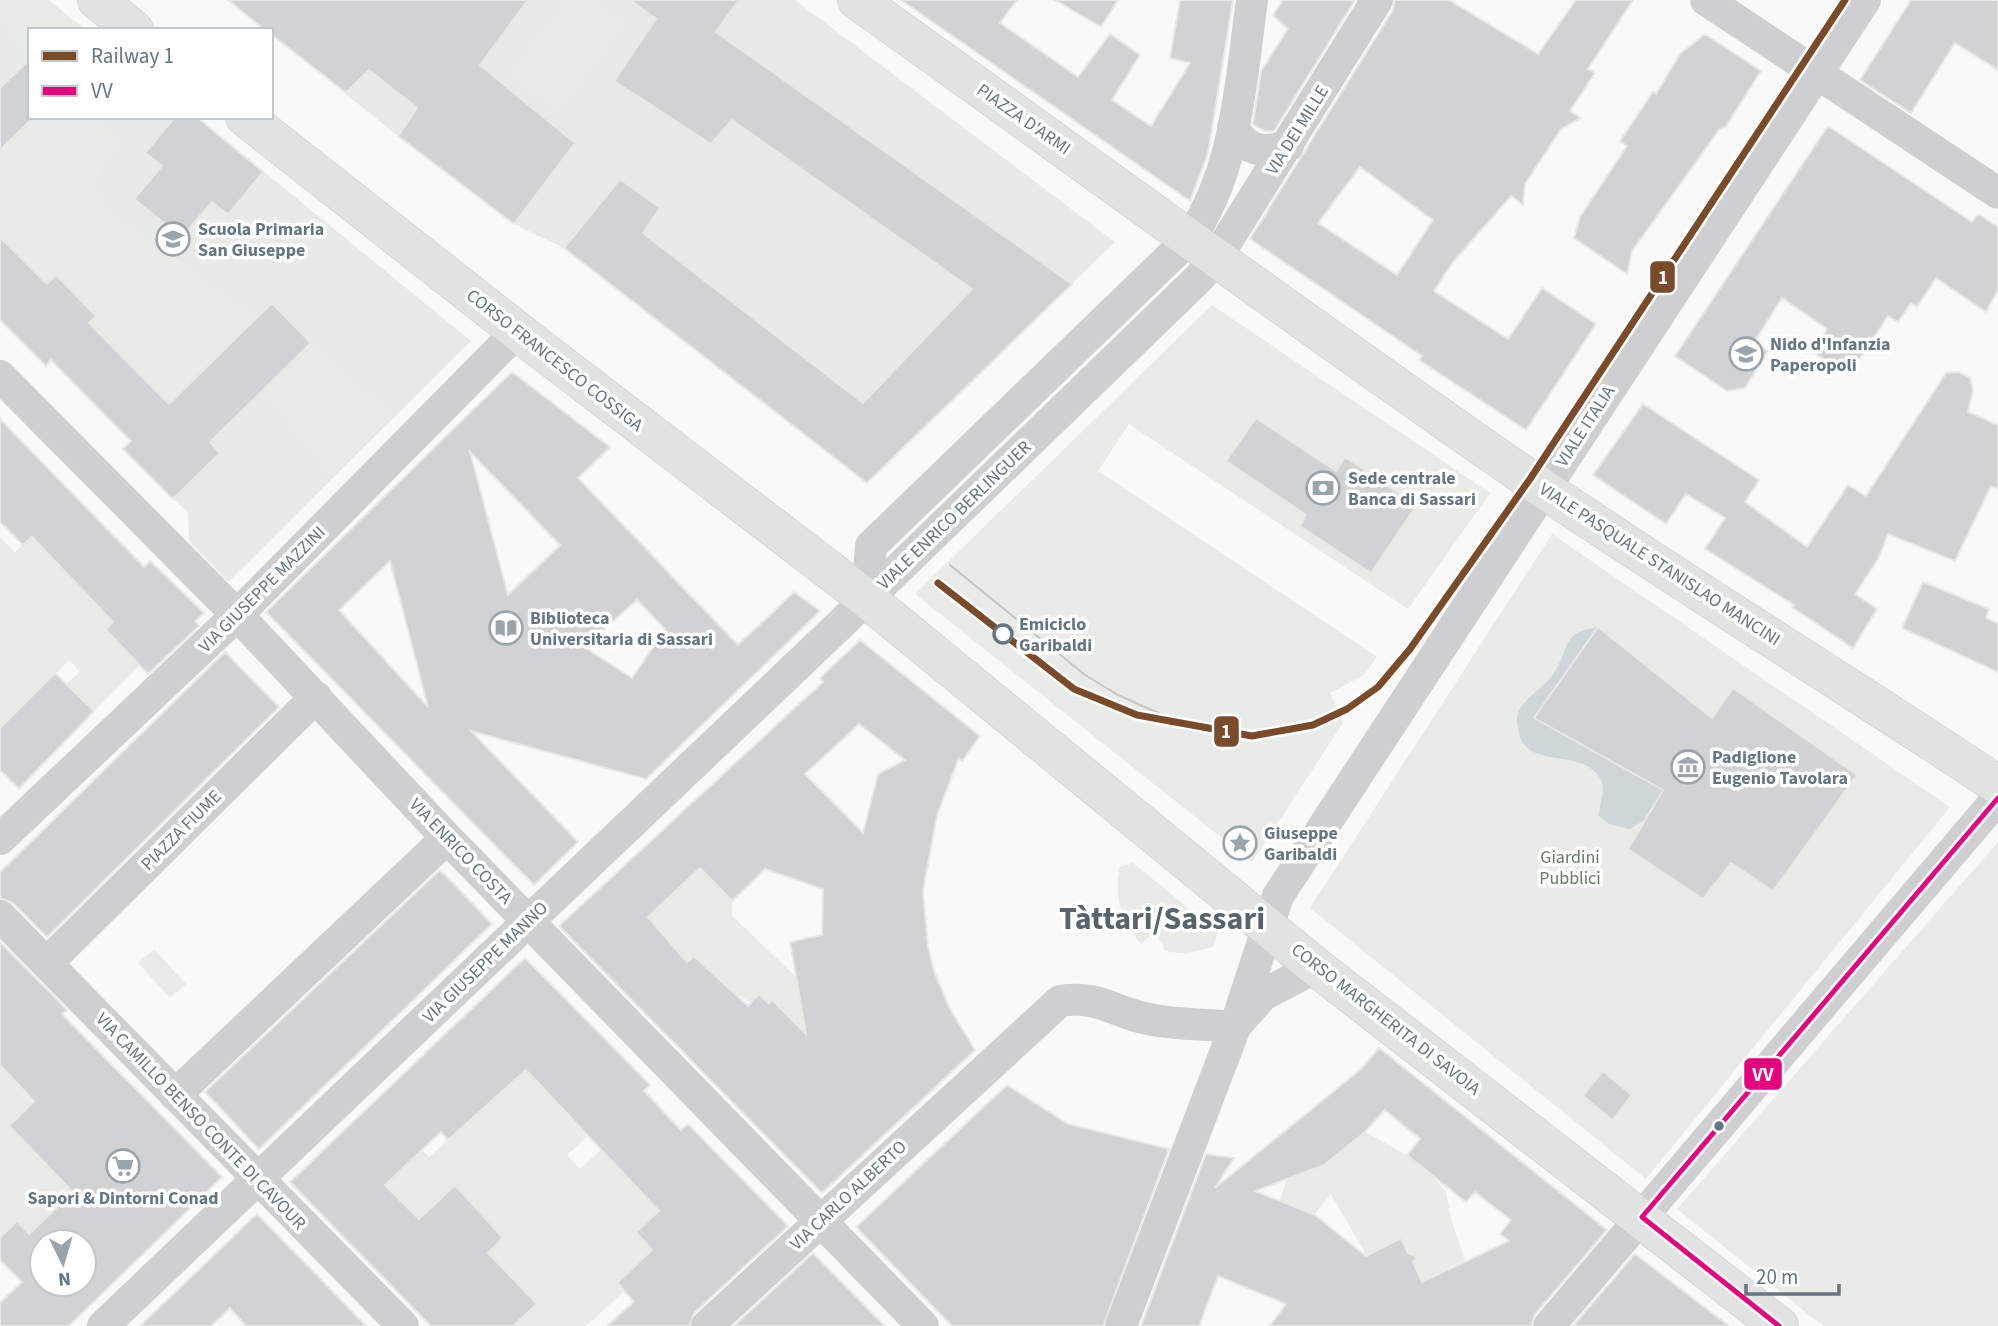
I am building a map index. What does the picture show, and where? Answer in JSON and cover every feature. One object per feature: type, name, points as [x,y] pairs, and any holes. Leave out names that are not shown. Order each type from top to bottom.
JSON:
[{"type":"main road","points":[[97,0],[132,28]]},
{"type":"main road","name":"PIAZZA D'ARMI","points":[[857,0],[1202,249]]},
{"type":"main road","name":"CORSO FRANCESCO COSSIGA","points":[[248,119],[517,332],[867,599]]},
{"type":"main road","name":"VIALE PASQUALE STANISLAO MANCINI","points":[[1202,249],[1544,488],[1998,785]]},
{"type":"main road","name":"CORSO MARGHERITA DI SAVOIA","points":[[867,599],[1129,817],[1316,967],[1642,1217],[1779,1326]]},
{"type":"street","points":[[1202,249],[1233,127],[1252,0]]},
{"type":"street","name":"VIA DEI MILLE","points":[[1202,249],[1288,146],[1377,0]]},
{"type":"street","points":[[1706,0],[1998,193]]},
{"type":"street","name":"VIALE ITALIA","points":[[1121,1326],[1235,1027],[1278,896],[1814,73],[1865,0]]},
{"type":"street","points":[[1233,127],[1240,140],[1256,151],[1272,151],[1288,146]]},
{"type":"street","name":"VIALE ENRICO BERLINGUER","points":[[867,599],[871,546],[1202,249]]},
{"type":"street","name":"VIA GIUSEPPE MAZZINI","points":[[0,839],[237,615],[517,332]]},
{"type":"street","name":"VIA ENRICO COSTA","points":[[0,376],[237,615],[447,838],[923,1326]]},
{"type":"street","name":"VIA GIUSEPPE MANNO","points":[[103,1326],[867,599]]},
{"type":"street","name":"PIAZZA FIUME","points":[[47,962],[316,697]]},
{"type":"street","points":[[1549,1326],[1998,798]]},
{"type":"street","points":[[175,1095],[447,838]]},
{"type":"street","name":"VIA CAMILLO BENSO CONTE DI CAVOUR","points":[[0,916],[403,1326]]},
{"type":"street","points":[[1235,1027],[1263,995],[1316,967]]},
{"type":"street","name":"VIA CARLO ALBERTO","points":[[707,1326],[1060,1001],[1097,1000],[1146,1019],[1235,1027]]},
{"type":"shaded area","name":"Scuola Primaria San Giuseppe","points":[[0,0],[48,0],[83,28],[28,28],[28,119],[199,119],[471,341],[228,582],[189,541],[188,513],[123,449],[131,441],[52,361],[46,366],[0,320]]},
{"type":"shaded area","points":[[228,0],[795,0],[1115,242],[867,483],[564,248],[514,224],[398,136],[273,36],[273,28],[263,28]]},
{"type":"shaded area","points":[[1598,627],[1534,717],[1663,790],[1646,819],[1630,829],[1609,824],[1599,816],[1603,790],[1598,775],[1577,762],[1539,754],[1529,749],[1522,741],[1518,725],[1517,715],[1522,705],[1554,673],[1572,637]]},
{"type":"green space","points":[[0,0],[48,0],[83,28],[28,28],[28,58],[0,20]]},
{"type":"green space","points":[[567,0],[594,0],[625,24],[558,111],[510,74]]},
{"type":"green space","points":[[32,119],[103,119],[109,136],[121,143],[100,171],[96,191],[108,211],[257,318],[169,404],[89,323],[56,276],[47,284],[0,237],[0,150]]},
{"type":"green space","points":[[212,202],[228,215],[197,252],[182,237]]},
{"type":"green space","points":[[1212,305],[1490,493],[1408,609],[1129,424],[1098,471],[1377,657],[1364,675],[1330,693],[1343,723],[1252,862],[915,594]],"holes":[[[1256,418],[1336,471],[1345,457],[1417,505],[1371,573],[1300,526],[1306,515],[1226,461]]]},
{"type":"green space","points":[[311,343],[394,416],[331,476],[262,391]]},
{"type":"green space","name":"Giardini Pubblici","points":[[1552,534],[1950,807],[1646,1179],[1310,908]]},
{"type":"green space","points":[[0,537],[15,552],[32,537],[114,622],[106,630],[140,665],[94,711],[66,684],[80,672],[69,660],[0,728]]},
{"type":"green space","points":[[1998,842],[1998,1326],[1823,1326],[1677,1209]]},
{"type":"green space","points":[[1133,863],[1218,932],[1213,947],[1170,952],[1164,950],[1160,940],[1150,936],[1141,944],[1124,917],[1118,888],[1120,867]]},
{"type":"green space","points":[[701,868],[732,901],[732,916],[833,1012],[795,1051],[787,1015],[772,1000],[769,1004],[759,994],[751,1003],[687,962],[646,917]]},
{"type":"green space","points":[[154,949],[186,984],[170,998],[138,963]]},
{"type":"green space","points":[[0,1034],[2,1067],[33,1102],[10,1126],[73,1192],[59,1205],[50,1228],[28,1228],[28,1232],[17,1221],[1,1237],[0,1253]]},
{"type":"green space","points":[[526,1070],[587,1137],[567,1155],[580,1169],[602,1149],[660,1211],[636,1232],[652,1250],[617,1283],[624,1291],[586,1326],[513,1326],[537,1304],[488,1253],[503,1238],[455,1185],[419,1219],[357,1177],[407,1164],[422,1150],[429,1157]]},
{"type":"green space","points":[[1365,1132],[1407,1155],[1430,1173],[1446,1192],[1451,1219],[1465,1260],[1422,1281],[1401,1238],[1367,1256],[1331,1194],[1314,1215],[1280,1201],[1287,1178]]},
{"type":"building","points":[[228,0],[528,0],[480,65],[575,143],[514,224],[398,136],[417,108],[369,70],[346,93],[273,36],[273,28],[263,28]]},
{"type":"building","points":[[630,0],[739,0],[716,32],[1072,284],[867,483],[564,248],[620,179],[660,208],[643,233],[863,403],[972,289],[732,120],[711,144],[614,81],[656,19]]},
{"type":"building","points":[[901,0],[1017,0],[1000,23],[1078,77],[1110,34],[1140,55],[1112,100],[1151,126],[1190,63],[1170,58],[1180,0],[1233,0],[1208,153],[1190,201]]},
{"type":"building","points":[[1055,0],[1118,0],[1101,27]]},
{"type":"building","points":[[1283,0],[1355,0],[1274,131],[1265,131],[1253,124],[1261,71],[1288,29],[1273,15]]},
{"type":"building","points":[[1395,0],[1449,0],[1538,54],[1576,0],[1633,0],[1588,69],[1595,73],[1570,111],[1581,118],[1561,129],[1525,184],[1523,205],[1511,196],[1453,262],[1434,291],[1508,339],[1542,288],[1596,324],[1526,430],[1419,360],[1422,356],[1250,239],[1393,10]],"holes":[[[1360,167],[1433,220],[1397,275],[1318,223]]]},
{"type":"building","points":[[1911,0],[1998,0],[1998,70],[1955,43],[1911,113],[1860,80]]},
{"type":"building","points":[[1705,34],[1761,71],[1726,126],[1719,130],[1632,251],[1627,274],[1574,238],[1580,217],[1627,146],[1620,141],[1653,92],[1656,94],[1680,54]]},
{"type":"building","points":[[28,61],[30,121],[0,150],[0,88]]},
{"type":"building","points":[[173,119],[199,119],[263,172],[228,215],[212,202],[182,237],[134,199],[162,166],[145,153]]},
{"type":"building","points":[[1828,126],[1972,222],[1978,214],[1998,227],[1998,290],[1986,312],[1936,278],[1917,307],[1911,303],[1898,322],[1888,316],[1849,375],[1813,352],[1827,329],[1782,298],[1754,342],[1768,351],[1745,388],[1727,391],[1675,356]]},
{"type":"building","points":[[0,237],[47,284],[56,275],[96,316],[89,323],[169,404],[272,303],[311,343],[210,442],[220,453],[173,499],[123,449],[131,441],[51,360],[46,366],[0,320]]},
{"type":"building","name":"Biblioteca Universitaria di Sassari","points":[[512,372],[610,447],[578,478],[738,645],[794,592],[820,611],[646,779],[471,731],[578,842],[534,885],[266,612]],"holes":[[[470,452],[560,545],[508,595]],[[390,561],[428,707],[339,610]],[[637,600],[665,629],[632,678],[584,647]]]},
{"type":"building","points":[[1959,372],[1970,378],[1973,391],[1968,412],[1998,425],[1998,489],[1991,486],[1955,561],[1888,534],[1878,559],[1855,594],[1877,609],[1853,648],[1792,607],[1794,605],[1705,549],[1725,518],[1686,494],[1666,524],[1593,475],[1643,404],[1759,480],[1745,502],[1807,547],[1848,485],[1866,496],[1946,373]]},
{"type":"building","points":[[1256,418],[1336,471],[1345,457],[1417,505],[1371,573],[1300,526],[1306,515],[1226,461]]},
{"type":"building","points":[[0,419],[144,567],[150,561],[204,613],[195,621],[199,626],[148,674],[106,630],[113,622],[32,537],[23,545],[0,522]]},
{"type":"building","points":[[1923,582],[1989,609],[1986,618],[1998,623],[1998,672],[1902,628]]},
{"type":"building","name":"Padiglione Eugenio Tavolara","points":[[1598,627],[1712,718],[1733,688],[1857,775],[1773,891],[1731,863],[1703,899],[1628,849],[1663,790],[1534,718]]},
{"type":"building","points":[[860,640],[980,736],[962,761],[959,758],[937,815],[923,891],[928,947],[934,971],[950,1009],[975,1050],[822,1193],[559,926],[823,682],[820,678]],"holes":[[[859,724],[905,760],[878,774],[863,833],[805,774]],[[700,868],[732,901],[765,869],[823,889],[822,935],[790,942],[806,1034],[772,1000],[769,1004],[759,994],[748,1006],[694,956],[687,962],[648,917]]]},
{"type":"building","points":[[225,652],[279,707],[47,937],[13,903],[0,898],[0,872]]},
{"type":"building","points":[[55,673],[94,711],[19,789],[0,770],[0,728]]},
{"type":"building","points":[[440,870],[492,924],[259,1149],[205,1092]]},
{"type":"building","points":[[0,942],[67,1010],[62,1014],[222,1177],[98,1298],[98,1228],[35,1228],[73,1192],[9,1126],[34,1101],[0,1065]]},
{"type":"building","points":[[525,958],[650,1085],[644,1091],[681,1130],[688,1124],[788,1226],[695,1312],[689,1326],[607,1326],[634,1302],[617,1283],[652,1250],[636,1232],[659,1211],[526,1070],[448,1140],[441,1132],[385,1185],[419,1219],[455,1185],[503,1238],[488,1253],[537,1304],[513,1326],[431,1326],[290,1182]]},
{"type":"building","points":[[1379,1048],[1607,1230],[1535,1314],[1531,1326],[1270,1326],[1286,1304],[1218,1276],[1199,1326],[1141,1326],[1206,1154],[1234,1158],[1215,1188],[1361,1069]],"holes":[[[1385,1110],[1420,1139],[1407,1155],[1466,1202],[1475,1192],[1511,1220],[1500,1234],[1509,1241],[1422,1282],[1413,1262],[1417,1257],[1408,1253],[1401,1238],[1366,1256],[1315,1215],[1255,1191],[1324,1165],[1365,1132]]]},
{"type":"building","points":[[1603,1071],[1632,1095],[1612,1120],[1583,1096]]},
{"type":"building","points":[[1007,1085],[1068,1124],[1169,1149],[1103,1326],[952,1326],[856,1227]]},
{"type":"building","points":[[257,1214],[366,1326],[246,1326],[230,1308],[211,1326],[140,1326]]},
{"type":"building","points":[[17,1221],[28,1233],[28,1298],[98,1298],[69,1326],[0,1326],[0,1303],[22,1282],[0,1260],[0,1238]]},
{"type":"building","points":[[813,1253],[885,1326],[734,1326]]},
{"type":"building","points":[[1635,1254],[1729,1326],[1573,1326]]},
{"type":"tram line","points":[[950,565],[1085,675],[1118,695],[1183,724]]},
{"type":"rail line","name":"1","points":[[938,583],[1074,689],[1137,715],[1252,736],[1313,725],[1347,709],[1378,687],[1410,649],[1530,479],[1845,0]]},
{"type":"transit line","name":"VV","points":[[1779,1326],[1642,1217],[1998,798]]},
{"type":"place","name":"Scuola Primaria San Giuseppe","points":[[173,239]]},
{"type":"place","name":"Nido d'Infanzia Paperopoli","points":[[1746,354]]},
{"type":"place","name":"Sede centrale Banca di Sassari","points":[[1323,488]]},
{"type":"place","name":"Biblioteca Universitaria di Sassari","points":[[506,628]]},
{"type":"place","name":"Emiciclo Garibaldi","points":[[1003,634]]},
{"type":"place","name":"Padiglione Eugenio Tavolara","points":[[1688,767]]},
{"type":"place","name":"Giuseppe Garibaldi","points":[[1240,843]]},
{"type":"place","name":"Sapori & Dintorni Conad","points":[[123,1166]]},
{"type":"district","name":"Tàttari/Sassari","points":[[1162,918]]}]
